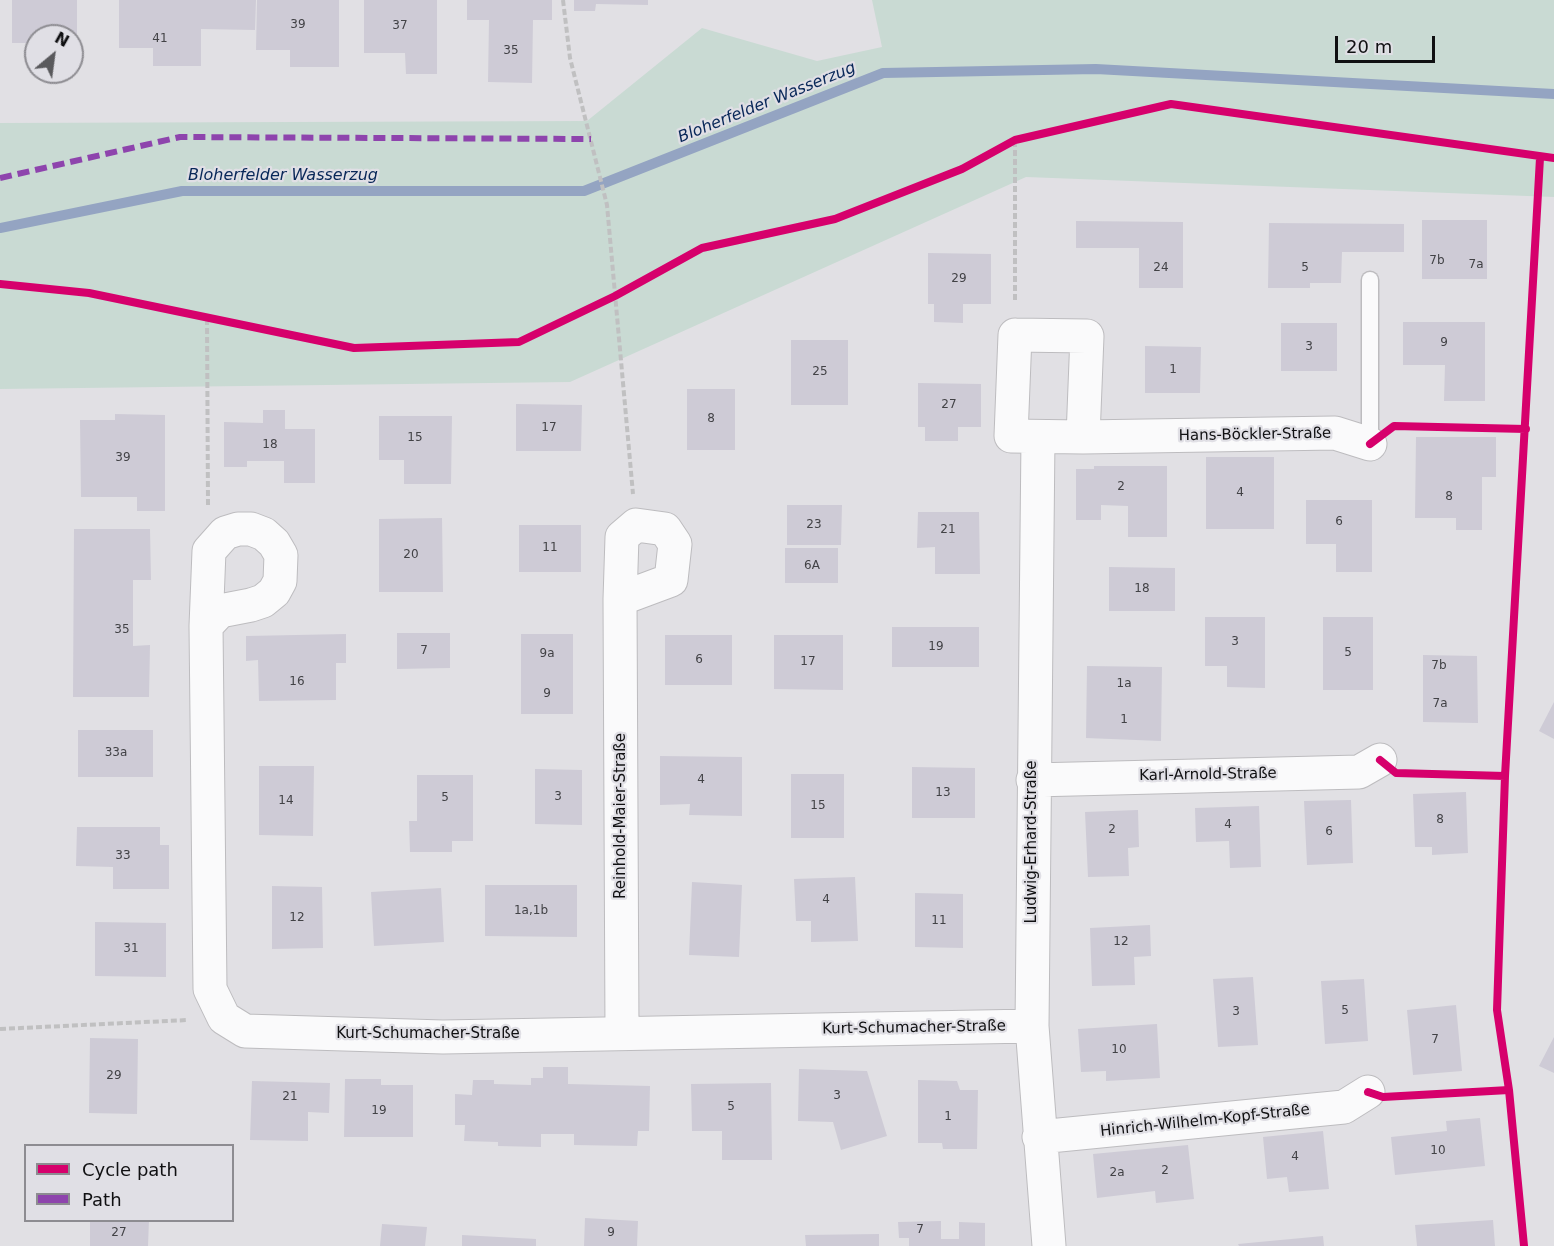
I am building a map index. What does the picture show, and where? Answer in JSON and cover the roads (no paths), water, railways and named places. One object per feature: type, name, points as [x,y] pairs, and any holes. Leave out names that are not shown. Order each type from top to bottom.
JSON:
[{"type":"street","points":[[1015,335],[1087,336],[1083,437],[1038,437],[1011,436],[1015,335]]},
{"type":"street","name":"Hans-Böckler-Straße","points":[[1083,437],[1335,433],[1370,444]]},
{"type":"street","name":"Ludwig-Erhard-Straße","points":[[1038,437],[1032,780],[1032,1026],[1049,1246]]},
{"type":"street","name":"Reinhold-Maier-Straße","points":[[620,599],[671,580],[675,544],[665,529],[636,525],[622,537],[620,599],[622,1032]]},
{"type":"street","points":[[238,529],[251,530],[274,543],[281,555],[282,568],[280,581],[274,592],[263,601],[220,611],[207,626],[209,551],[225,533],[238,529]]},
{"type":"street","name":"Kurt-Schumacher-Straße","points":[[207,626],[210,989],[224,1018],[244,1031],[443,1036],[1032,1026]]},
{"type":"street","name":"Karl-Arnold-Straße","points":[[1032,780],[1359,772],[1380,760]]},
{"type":"street","name":"Hinrich-Wilhelm-Kopf-Straße","points":[[1039,1137],[1344,1107],[1368,1092]]},
{"type":"lane","points":[[1370,444],[1371,280]]},
{"type":"waterway","name":"Bloherfelder Wasserzug","points":[[0,228],[182,191],[584,191],[883,73],[1096,69],[1554,94]]}]
